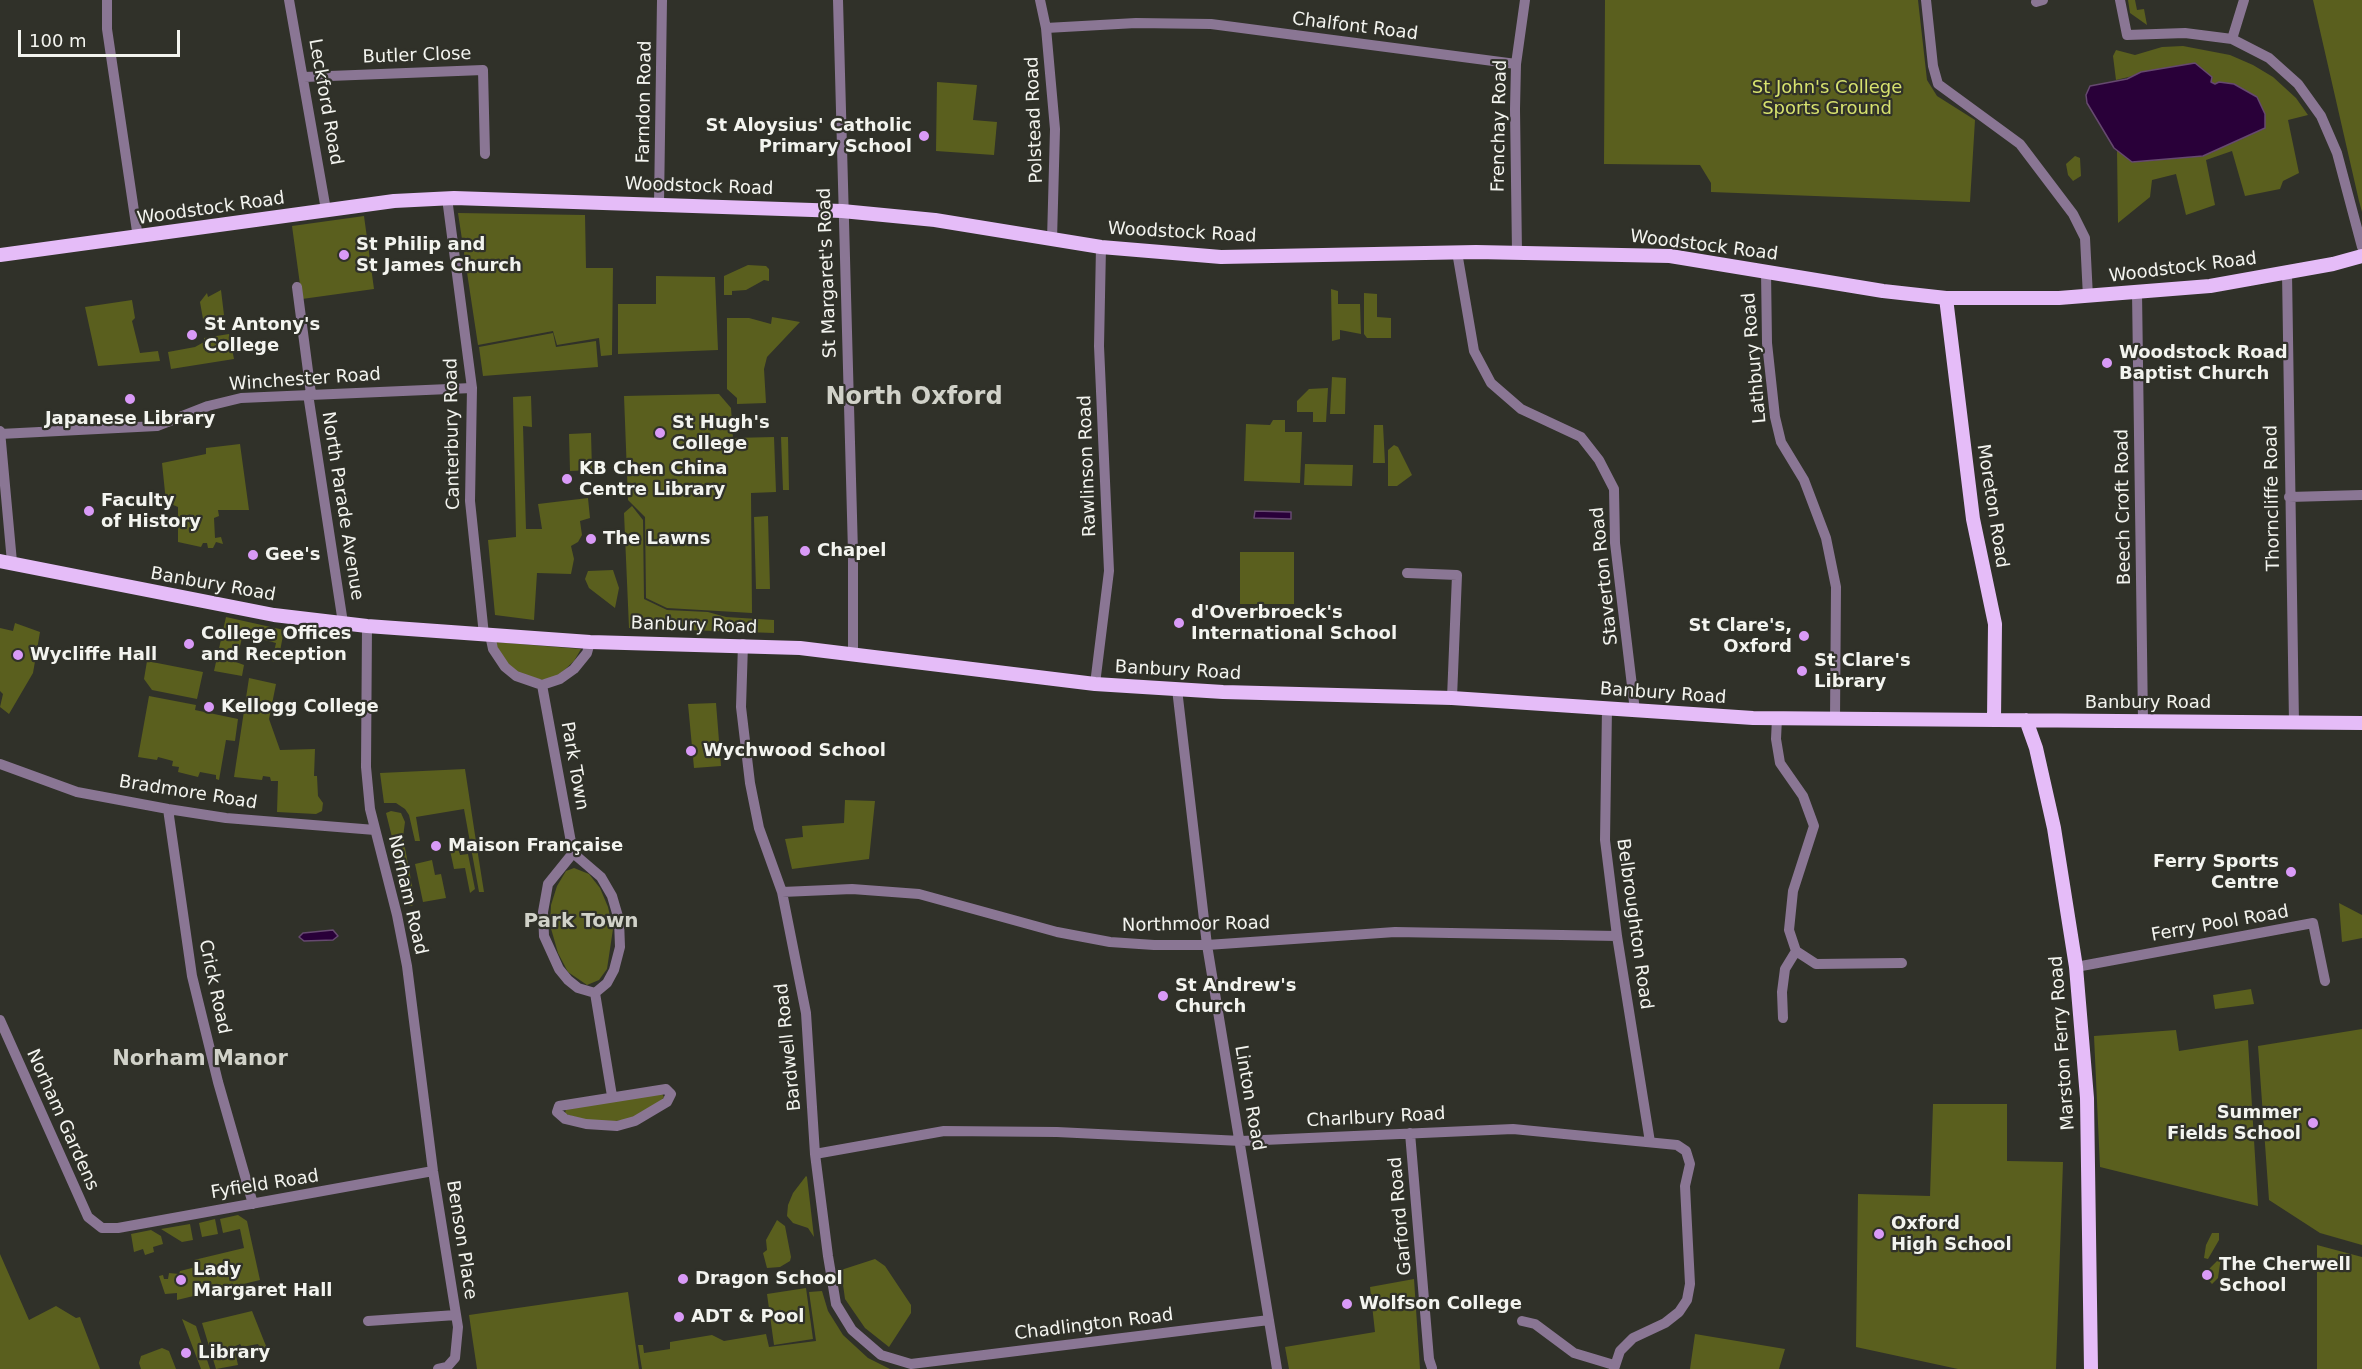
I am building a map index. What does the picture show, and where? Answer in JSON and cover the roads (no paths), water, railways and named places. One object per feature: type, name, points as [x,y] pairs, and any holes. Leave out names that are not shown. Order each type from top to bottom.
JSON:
[{"type":"main road","name":"Woodstock Road","points":[[0,255],[138,238],[394,201],[447,198],[842,211],[935,220],[1101,247],[1221,256],[1457,252],[1670,256],[1946,298],[2088,297],[2210,286],[2287,273],[2362,256]]},
{"type":"main road","name":"Moreton Road","points":[[1946,298],[1973,519],[1995,624],[1994,720]]},
{"type":"main road","name":"Banbury Road","points":[[6,561],[229,607],[366,626],[590,642],[743,645],[853,653],[1095,684],[1452,698],[1777,718],[2362,723]]},
{"type":"main road","name":"Marston Ferry Road","points":[[2026,720],[2036,748],[2054,828],[2076,967],[2087,1098],[2091,1369]]},
{"type":"street","points":[[108,0],[107,29],[138,238]]},
{"type":"street","name":"Leckford Road","points":[[289,0],[326,210]]},
{"type":"street","name":"Farndon Road","points":[[659,204],[662,0]]},
{"type":"street","name":"St Margaret's Road","points":[[838,0],[842,211],[846,269],[854,552],[853,653]]},
{"type":"street","name":"Polstead Road","points":[[1040,0],[1046,28],[1055,129],[1052,240]]},
{"type":"street","name":"Frenchay Road","points":[[1517,253],[1516,64],[1525,0]]},
{"type":"street","points":[[1926,0],[1933,66],[1938,84],[2019,144],[2073,213],[2085,238],[2088,297]]},
{"type":"street","points":[[2120,0],[2127,35],[2185,33],[2232,39],[2269,58],[2298,84],[2321,116],[2337,153],[2362,247]]},
{"type":"street","points":[[2232,39],[2244,0]]},
{"type":"street","name":"Chalfont Road","points":[[1046,28],[1136,23],[1211,24],[1516,64]]},
{"type":"street","name":"Butler Close","points":[[304,77],[483,70],[485,154]]},
{"type":"street","name":"Canterbury Road","points":[[447,198],[472,388],[470,501],[487,635]]},
{"type":"street","name":"Rawlinson Road","points":[[1095,684],[1108,571],[1099,346],[1101,247]]},
{"type":"street","name":"Staverton Road","points":[[1457,252],[1474,351],[1491,383],[1521,409],[1581,437],[1599,460],[1614,489],[1615,543],[1635,711]]},
{"type":"street","name":"Lathbury Road","points":[[1766,271],[1767,343],[1780,442],[1804,480],[1826,538],[1836,586],[1835,719]]},
{"type":"street","name":"Thorncliffe Road","points":[[2287,273],[2294,723]]},
{"type":"street","name":"North Parade Avenue","points":[[297,287],[343,623]]},
{"type":"street","name":"Beech Croft Road","points":[[2137,292],[2143,721]]},
{"type":"street","name":"Winchester Road","points":[[0,433],[157,426],[208,406],[241,398],[472,388]]},
{"type":"street","points":[[0,433],[6,561]]},
{"type":"street","points":[[2289,497],[2362,495]]},
{"type":"street","points":[[1407,573],[1457,575],[1452,698]]},
{"type":"street","name":"Norham Road","points":[[366,626],[366,767],[375,830],[398,915],[407,966],[433,1172]]},
{"type":"street","points":[[487,635],[505,667],[516,676],[542,685],[560,679],[574,669],[587,653],[590,642]]},
{"type":"street","name":"Bardwell Road","points":[[743,645],[741,707],[750,783],[759,828],[782,892],[806,1013],[815,1154],[836,1304],[852,1330],[881,1354],[901,1363],[922,1363]]},
{"type":"street","name":"Park Town","points":[[542,685],[573,853]]},
{"type":"street","name":"Linton Road","points":[[1177,689],[1207,945],[1277,1369]]},
{"type":"street","name":"Belbroughton Road","points":[[1607,708],[1605,840],[1617,936],[1650,1142]]},
{"type":"street","points":[[1777,718],[1776,739],[1780,763],[1803,796],[1814,826],[1793,891],[1789,930],[1796,951],[1816,964],[1902,963]]},
{"type":"street","name":"Bradmore Road","points":[[0,764],[77,792],[168,809],[226,818],[375,830]]},
{"type":"street","name":"Crick Road","points":[[168,809],[192,976],[218,1082],[253,1204]]},
{"type":"street","points":[[573,853],[601,877],[612,896],[619,920],[620,947],[614,970],[607,983],[595,993],[578,988],[568,980],[551,955],[544,936],[543,912],[548,884],[573,853]]},
{"type":"street","name":"Northmoor Road","points":[[782,892],[852,889],[919,894],[1057,932],[1110,942],[1207,945],[1395,932],[1617,936]]},
{"type":"street","name":"Ferry Pool Road","points":[[2076,967],[2313,923],[2325,981]]},
{"type":"street","points":[[1783,1018],[1782,992],[1785,969],[1796,951]]},
{"type":"street","points":[[595,993],[612,1096]]},
{"type":"street","name":"Norham Gardens","points":[[0,1020],[88,1217],[102,1228]]},
{"type":"street","points":[[666,1089],[671,1094],[666,1102],[650,1114],[617,1126],[586,1124],[565,1119],[557,1112],[559,1106],[612,1096],[666,1089]]},
{"type":"street","name":"Charlbury Road","points":[[815,1154],[944,1131],[1057,1132],[1240,1141],[1513,1129],[1677,1145],[1686,1151],[1689,1164],[1686,1186],[1690,1284],[1687,1300],[1679,1312],[1665,1323],[1640,1332],[1620,1351],[1614,1367],[1574,1353],[1534,1324],[1522,1322]]},
{"type":"street","name":"Garford Road","points":[[1410,1133],[1429,1359],[1432,1368]]},
{"type":"street","name":"Fyfield Road","points":[[102,1228],[118,1228],[433,1172]]},
{"type":"street","name":"Benson Place","points":[[433,1172],[459,1340],[455,1358],[447,1367],[438,1369]]},
{"type":"street","name":"Benson Place","points":[[368,1321],[456,1315]]},
{"type":"street","name":"Chadlington Road","points":[[922,1363],[1269,1320]]},
{"type":"place","name":"St Aloysius' Catholic Primary School","points":[[924,136]]},
{"type":"place","name":"St Philip and St James Church","points":[[344,255]]},
{"type":"place","name":"St Antony's College","points":[[192,335]]},
{"type":"place","name":"Woodstock Road Baptist Church","points":[[2107,363]]},
{"type":"place","name":"Japanese Library","points":[[130,399]]},
{"type":"place","name":"St Hugh's College","points":[[660,433]]},
{"type":"place","name":"KB Chen China Centre Library","points":[[567,479]]},
{"type":"place","name":"Faculty of History","points":[[89,511]]},
{"type":"place","name":"The Lawns","points":[[591,539]]},
{"type":"place","name":"Chapel","points":[[805,551]]},
{"type":"place","name":"Gee's","points":[[253,555]]},
{"type":"place","name":"d'Overbroeck's International School","points":[[1179,623]]},
{"type":"place","name":"St Clare's, Oxford","points":[[1804,636]]},
{"type":"place","name":"College Offices and Reception","points":[[189,644]]},
{"type":"place","name":"Wycliffe Hall","points":[[18,655]]},
{"type":"place","name":"St Clare's Library","points":[[1802,671]]},
{"type":"place","name":"Kellogg College","points":[[209,707]]},
{"type":"place","name":"Wychwood School","points":[[691,751]]},
{"type":"place","name":"Maison Française","points":[[436,846]]},
{"type":"place","name":"Ferry Sports Centre","points":[[2291,872]]},
{"type":"place","name":"St Andrew's Church","points":[[1163,996]]},
{"type":"place","name":"Summer Fields School","points":[[2313,1123]]},
{"type":"place","name":"Oxford High School","points":[[1879,1234]]},
{"type":"place","name":"The Cherwell School","points":[[2207,1275]]},
{"type":"place","name":"Dragon School","points":[[683,1279]]},
{"type":"place","name":"Lady Margaret Hall","points":[[181,1280]]},
{"type":"place","name":"Wolfson College","points":[[1347,1304]]},
{"type":"place","name":"ADT & Pool","points":[[679,1317]]},
{"type":"place","name":"Library","points":[[186,1353]]},
{"type":"district","name":"North Oxford","points":[[914,398]]},
{"type":"district","name":"Park Town","points":[[581,922]]},
{"type":"district","name":"Norham Manor","points":[[200,1060]]},
{"type":"park label","name":"St John's College Sports Ground","points":[[1827,98]]}]
